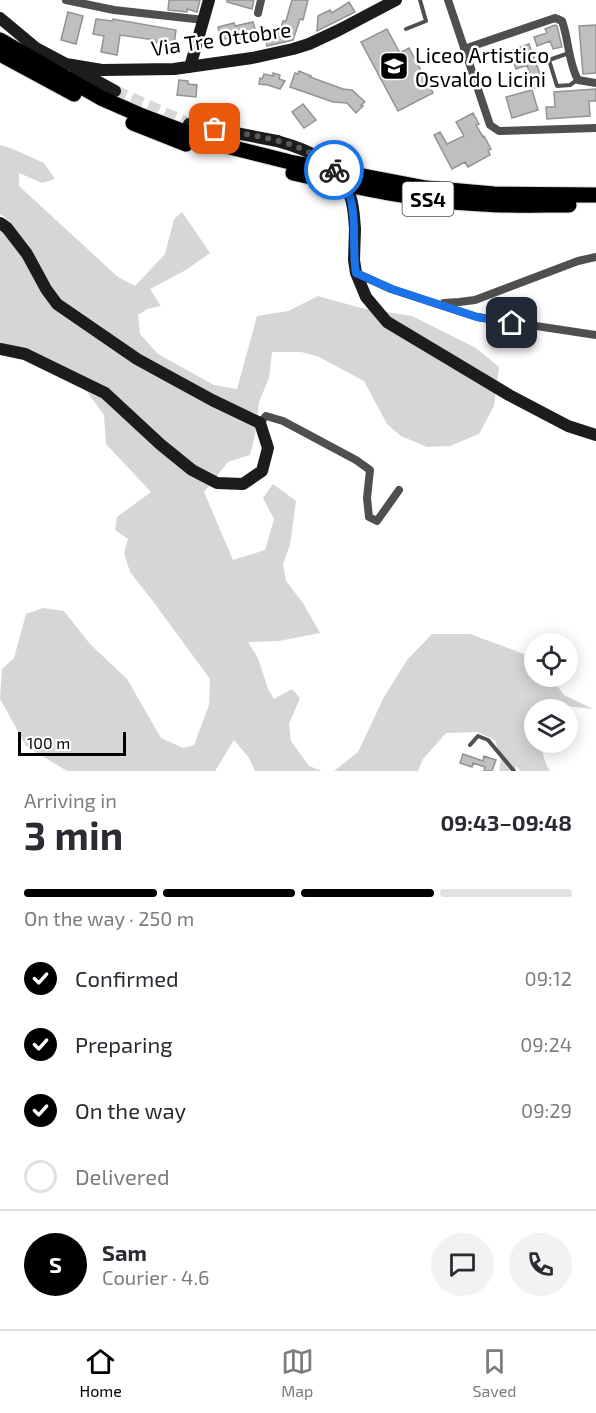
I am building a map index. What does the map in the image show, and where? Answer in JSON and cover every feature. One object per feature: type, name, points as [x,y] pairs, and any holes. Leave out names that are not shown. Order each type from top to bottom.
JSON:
[{"type":"highway","name":"SS4","points":[[0,40],[101,98],[214,143],[290,162],[426,188],[494,194],[596,195]]},
{"type":"highway","name":"SS4","points":[[0,54],[108,112],[210,153],[360,188],[427,199],[480,204],[596,206]]},
{"type":"street","points":[[66,0],[114,10],[204,20]]},
{"type":"street","points":[[190,67],[209,0]]},
{"type":"street","points":[[258,13],[261,0]]},
{"type":"street","name":"Via Tre Ottobre","points":[[66,64],[107,70],[174,69],[252,58],[293,49],[319,39],[396,0]]},
{"type":"street","points":[[448,0],[490,125],[499,131],[596,128]]},
{"type":"street","points":[[0,18],[36,48],[115,91],[107,70]]},
{"type":"street","points":[[464,49],[555,18],[562,21],[566,30],[574,72],[578,80],[596,83]]},
{"type":"street","points":[[189,124],[277,141],[314,154],[327,163],[338,173],[350,196],[355,229],[356,273],[366,297],[387,322],[509,395],[568,426],[596,435]]},
{"type":"street","points":[[0,224],[7,228],[27,254],[57,304],[137,359],[260,423],[268,448],[262,471],[243,484],[217,483],[192,470],[105,393],[25,354],[0,349]]},
{"type":"street","points":[[420,298],[447,303],[475,300],[579,261],[596,257]]},
{"type":"street","points":[[356,273],[392,289],[477,317],[596,335]]},
{"type":"street","points":[[260,423],[266,416],[283,421],[356,460],[370,470],[367,498],[369,518],[377,521],[399,490]]},
{"type":"lane","points":[[406,29],[426,21],[420,0]]},
{"type":"lane","points":[[570,53],[549,60],[557,86],[570,85],[578,80]]},
{"type":"lane","points":[[470,745],[478,736],[488,740],[514,771]]},
{"type":"shaded area","points":[[0,145],[44,163],[55,179],[42,183],[19,173],[19,186],[118,277],[135,286],[165,254],[174,219],[182,212],[210,253],[186,270],[150,289],[161,306],[147,309],[138,315],[140,334],[158,354],[214,385],[237,389],[257,316],[288,311],[318,296],[361,308],[412,316],[476,348],[499,367],[494,406],[479,434],[450,446],[427,447],[401,436],[387,424],[364,381],[317,356],[301,352],[272,352],[269,378],[259,402],[250,455],[228,462],[204,492],[233,560],[265,550],[274,519],[263,498],[273,484],[296,501],[290,545],[283,564],[286,581],[303,603],[320,633],[279,641],[248,642],[258,658],[268,689],[274,699],[292,689],[300,698],[289,724],[291,741],[309,766],[322,771],[255,771],[249,758],[234,740],[215,771],[67,771],[26,746],[0,699],[2,669],[14,658],[26,614],[43,608],[64,611],[90,644],[127,679],[161,738],[183,748],[194,745],[209,705],[210,679],[130,572],[124,553],[128,539],[115,530],[117,517],[151,492],[106,444],[104,415],[87,392],[58,365],[0,351],[0,225],[6,218],[0,214]]},
{"type":"shaded area","points":[[432,634],[470,634],[524,654],[524,687],[558,687],[564,695],[572,699],[524,699],[524,753],[543,753],[550,771],[521,771],[516,766],[515,771],[499,771],[501,759],[495,740],[477,732],[446,733],[423,759],[418,771],[334,771],[358,752],[384,697],[407,660]]},
{"type":"shaded area","points":[[578,702],[593,709],[578,707]]},
{"type":"building","points":[[169,0],[200,0],[197,12],[187,9],[187,12],[168,10]]},
{"type":"building","points":[[227,0],[254,0],[252,9],[227,2]]},
{"type":"building","points":[[292,0],[308,0],[303,20],[300,19],[293,40],[267,46],[265,36],[279,33],[283,21],[286,21]]},
{"type":"building","points":[[349,2],[355,12],[317,31],[318,16],[330,10],[332,13]]},
{"type":"building","points":[[68,12],[83,16],[76,44],[61,40]]},
{"type":"building","points":[[96,19],[112,21],[113,19],[176,30],[174,45],[120,35],[117,55],[101,52],[104,36],[93,34]]},
{"type":"building","points":[[253,22],[257,36],[236,41],[235,36],[221,40],[218,27]]},
{"type":"building","points":[[555,25],[562,47],[553,49],[550,41],[537,46],[534,37],[547,33],[545,29]]},
{"type":"building","points":[[596,25],[596,73],[583,74],[579,26]]},
{"type":"building","points":[[387,29],[400,53],[409,48],[433,93],[398,111],[361,42]]},
{"type":"building","points":[[529,44],[544,85],[534,88],[527,65],[516,69],[510,51]]},
{"type":"building","points":[[299,71],[343,89],[352,90],[365,102],[361,105],[363,106],[356,113],[347,103],[333,102],[290,87],[295,73],[298,74]]},
{"type":"building","points":[[273,73],[280,75],[279,79],[285,81],[280,89],[259,84],[264,74],[273,76]]},
{"type":"building","points":[[179,80],[197,85],[196,97],[177,95]]},
{"type":"building","points":[[596,89],[596,101],[589,101],[590,116],[547,119],[546,107],[555,107],[554,92]]},
{"type":"building","points":[[532,90],[538,110],[512,118],[506,97]]},
{"type":"building","points":[[303,104],[316,120],[304,128],[292,112]]},
{"type":"building","points":[[473,113],[479,124],[476,125],[491,149],[488,150],[490,155],[468,167],[465,162],[452,169],[434,135],[440,132],[447,144],[464,136],[456,122]]},
{"type":"building","points":[[463,754],[483,761],[484,756],[496,760],[492,771],[484,771],[485,767],[473,763],[472,767],[460,763]]},
{"type":"tunnel","points":[[115,91],[189,124]]},
{"type":"way so far","points":[[215,129],[298,147],[314,154],[334,170]]},
{"type":"place","name":"Liceo Artistico Osvaldo Licini","points":[[394,66]]},
{"type":"route","points":[[334,170],[345,184],[353,210],[356,273],[392,289],[477,317],[512,323]]}]
